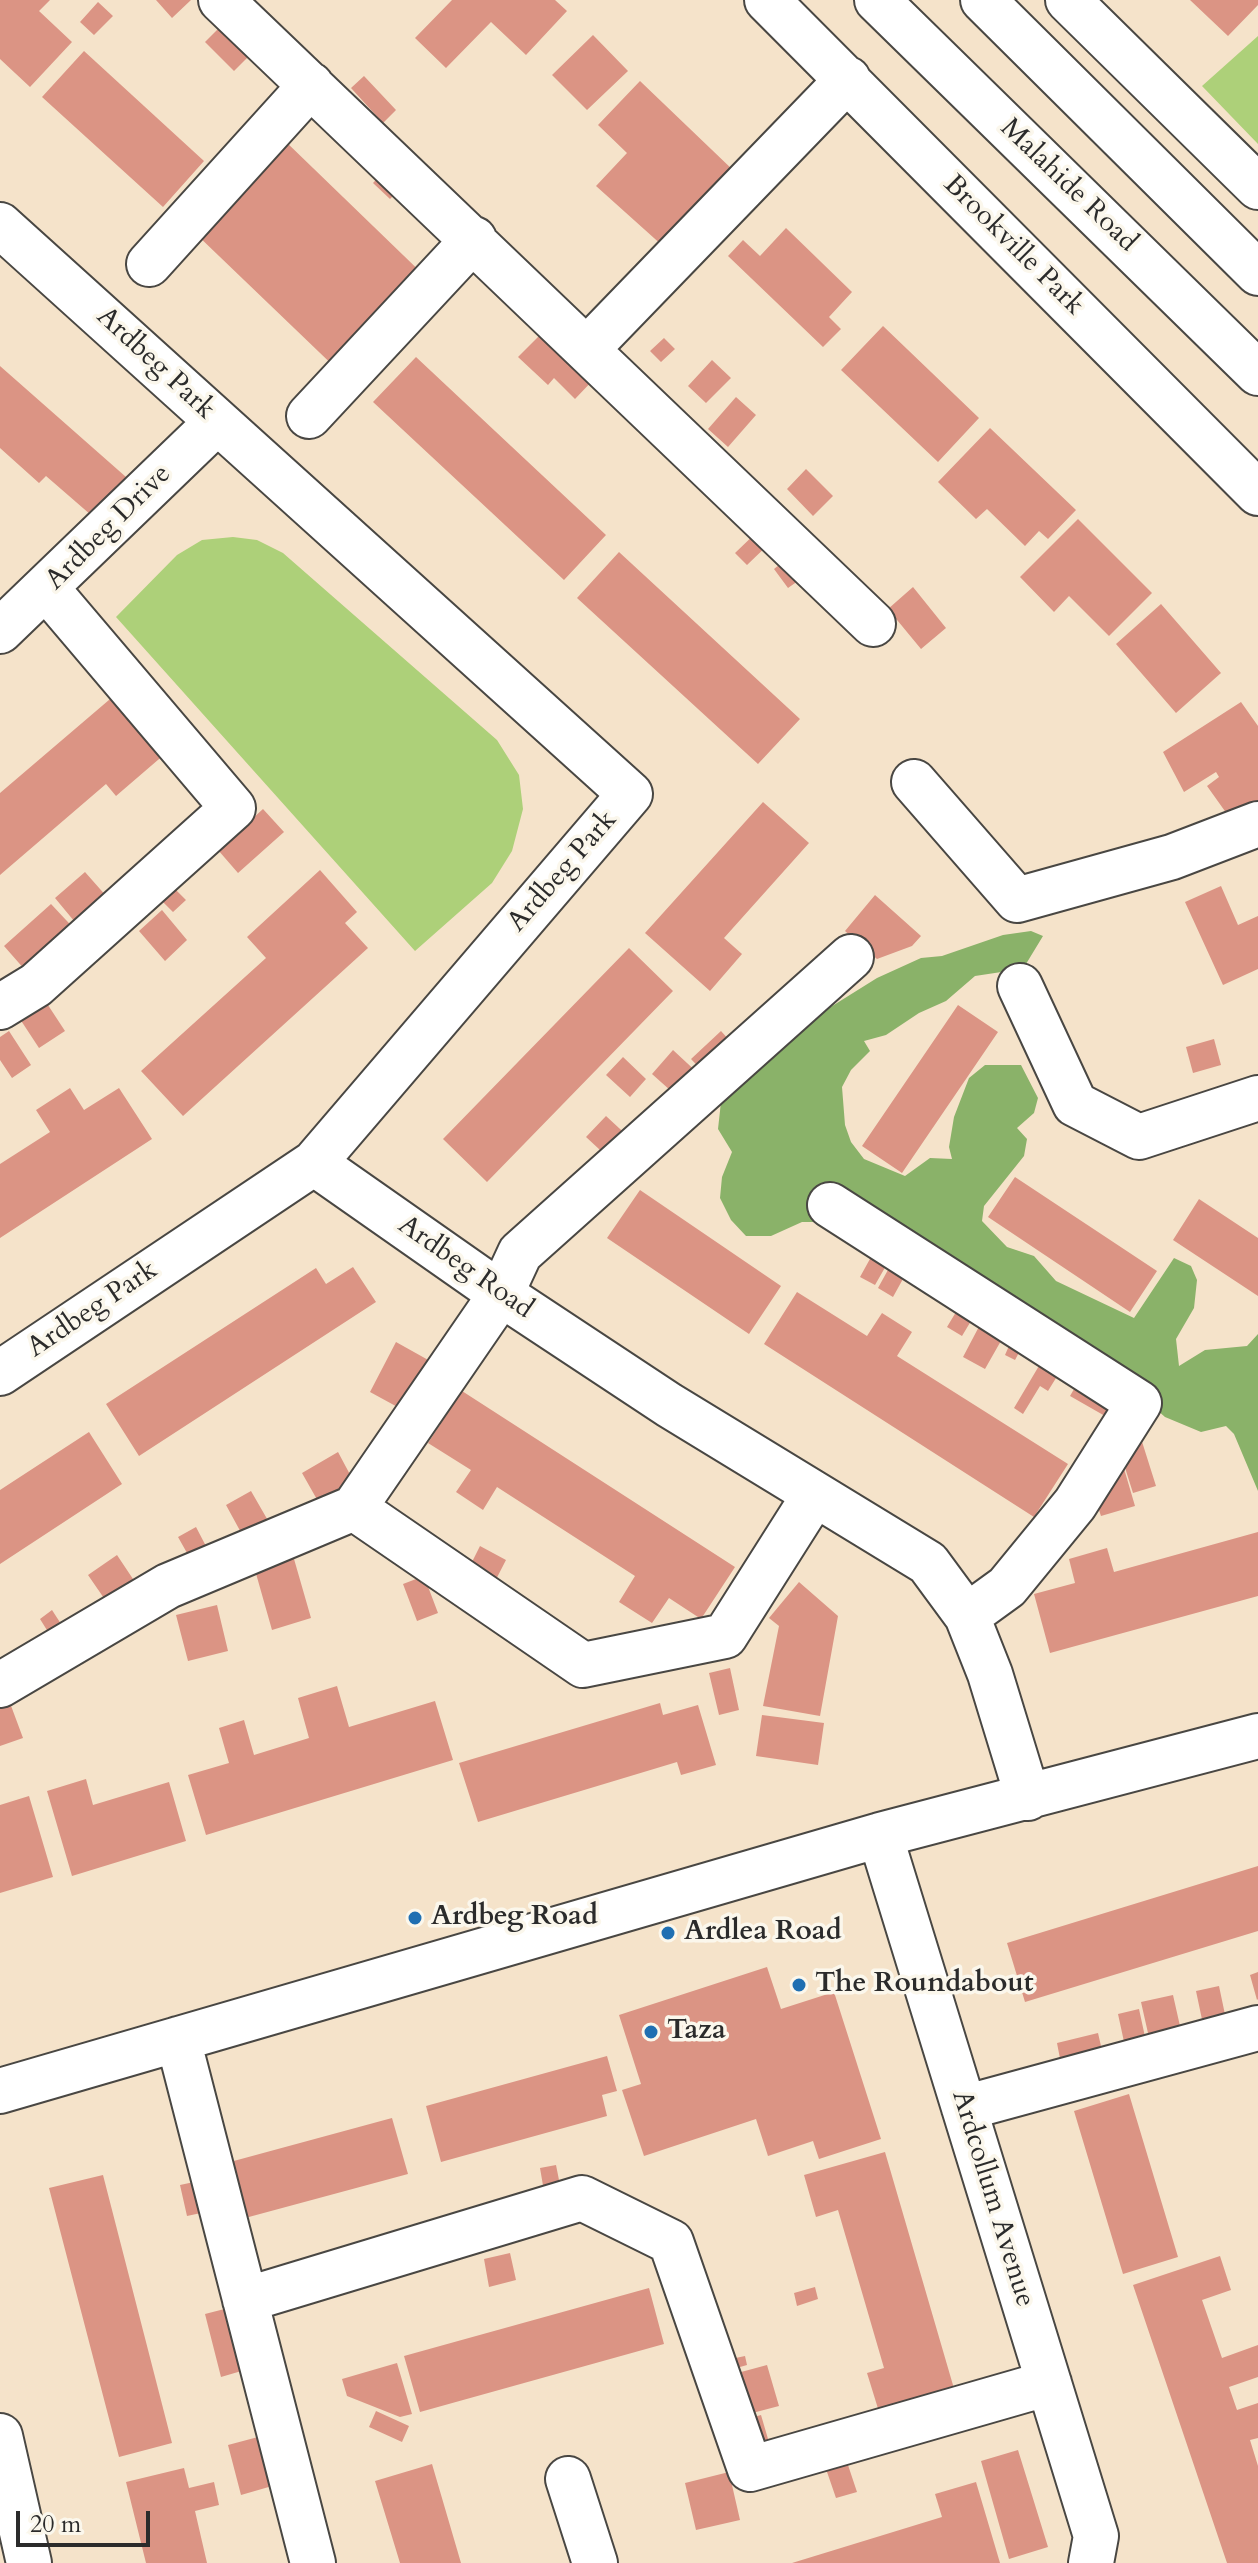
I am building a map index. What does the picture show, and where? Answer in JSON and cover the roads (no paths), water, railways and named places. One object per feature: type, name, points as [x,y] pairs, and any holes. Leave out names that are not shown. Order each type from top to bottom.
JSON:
[{"type":"street","points":[[221,0],[873,624]]},
{"type":"street","name":"Brookville Park","points":[[767,0],[1258,493]]},
{"type":"street","name":"Malahide Road","points":[[877,0],[1258,373]]},
{"type":"street","points":[[983,0],[1258,273]]},
{"type":"street","points":[[1068,0],[1258,187]]},
{"type":"street","points":[[587,349],[848,79]]},
{"type":"street","points":[[149,264],[311,85]]},
{"type":"street","name":"Ardbeg Park","points":[[0,225],[630,794],[314,1163],[0,1373]]},
{"type":"street","points":[[309,416],[474,239]]},
{"type":"street","name":"Ardbeg Drive","points":[[17,608],[217,422]]},
{"type":"street","points":[[0,1007],[36,985],[233,808],[17,608]]},
{"type":"street","points":[[914,782],[1017,900],[1172,857],[1258,824]]},
{"type":"street","points":[[0,1685],[168,1586],[354,1508],[501,1294],[520,1253],[851,957]]},
{"type":"street","points":[[1020,986],[1075,1104],[1139,1137],[1258,1098]]},
{"type":"street","name":"Ardbeg Road","points":[[314,1163],[501,1294],[669,1405],[928,1563],[967,1616],[990,1674],[1028,1798]]},
{"type":"street","points":[[830,1205],[1139,1403],[1075,1504],[1007,1587],[967,1616]]},
{"type":"street","points":[[354,1508],[583,1665],[725,1636],[815,1494]]},
{"type":"street","points":[[0,2091],[880,1835],[1258,1736]]},
{"type":"street","name":"Ardcollum Avenue","points":[[880,1835],[1096,2536],[1091,2563]]},
{"type":"street","points":[[964,2108],[1258,2028]]},
{"type":"street","points":[[178,2039],[313,2563]]},
{"type":"street","points":[[245,2300],[582,2198],[671,2242],[750,2469],[1049,2383]]},
{"type":"street","points":[[0,2436],[6,2489],[29,2563]]},
{"type":"street","points":[[568,2479],[595,2563]]},
{"type":"place","name":"Ardbeg Road","points":[[415,1918]]},
{"type":"place","name":"Ardlea Road","points":[[668,1933]]},
{"type":"place","name":"The Roundabout","points":[[799,1985]]},
{"type":"place","name":"Taza","points":[[651,2032]]}]
